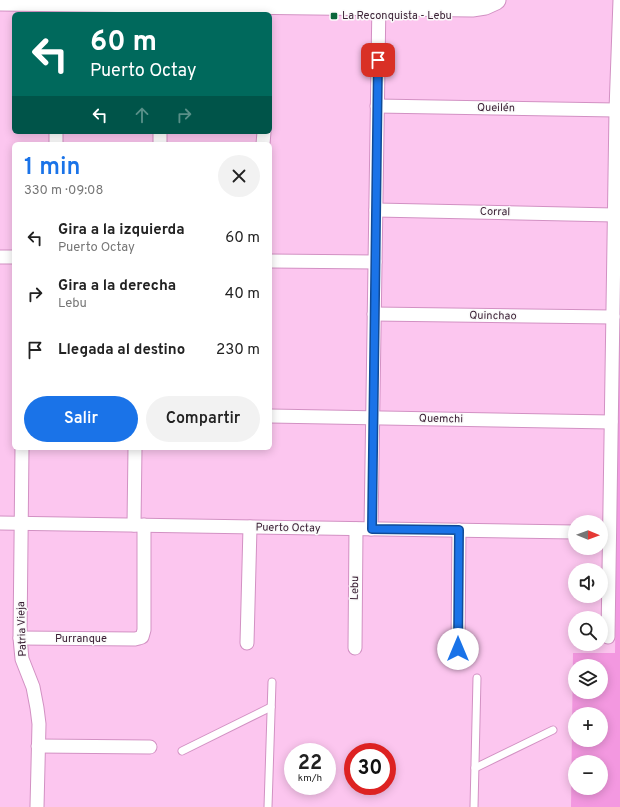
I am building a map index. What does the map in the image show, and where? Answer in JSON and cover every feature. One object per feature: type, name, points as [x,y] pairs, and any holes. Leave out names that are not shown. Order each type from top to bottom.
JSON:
[{"type":"main road","points":[[0,1],[58,8],[162,8],[189,1],[265,9],[379,3],[478,6],[491,3],[496,0]]},
{"type":"street","points":[[606,515],[611,422],[616,110],[620,0]]},
{"type":"street","points":[[372,529],[379,3]]},
{"type":"street","name":"Queilén","points":[[377,106],[616,110]]},
{"type":"street","name":"Corral","points":[[376,210],[614,214]]},
{"type":"street","points":[[0,257],[12,257]]},
{"type":"street","points":[[272,261],[375,262]]},
{"type":"street","name":"Quinchao","points":[[374,314],[613,317]]},
{"type":"street","name":"Quemchi","points":[[272,416],[611,422]]},
{"type":"street","name":"Patria Vieja","points":[[22,450],[20,638],[22,659],[36,697],[39,724],[37,807]]},
{"type":"street","points":[[135,450],[139,525]]},
{"type":"street","name":"Puerto Octay","points":[[0,523],[568,532]]},
{"type":"street","name":"Purranque","points":[[20,638],[135,639],[142,637],[144,630],[139,525]]},
{"type":"street","points":[[247,643],[250,527]]},
{"type":"street","name":"Lebu","points":[[355,648],[356,529]]},
{"type":"street","points":[[458,649],[459,530]]},
{"type":"street","points":[[606,555],[607,611]]},
{"type":"street","points":[[38,746],[150,747]]},
{"type":"lane","points":[[474,807],[477,678]]},
{"type":"lane","points":[[268,807],[272,682]]},
{"type":"lane","points":[[182,751],[271,707]]},
{"type":"lane","points":[[475,768],[553,730]]},
{"type":"shaded area","points":[[620,280],[620,807],[571,807],[571,795],[608,795],[608,755],[572,755],[572,747],[608,747],[608,707],[572,707],[572,699],[608,699],[608,659],[573,659],[573,653],[615,653]]},
{"type":"place","name":"La Reconquista - Lebu","points":[[334,16]]},
{"type":"route","points":[[378,60],[372,529],[459,530],[458,649]]}]
